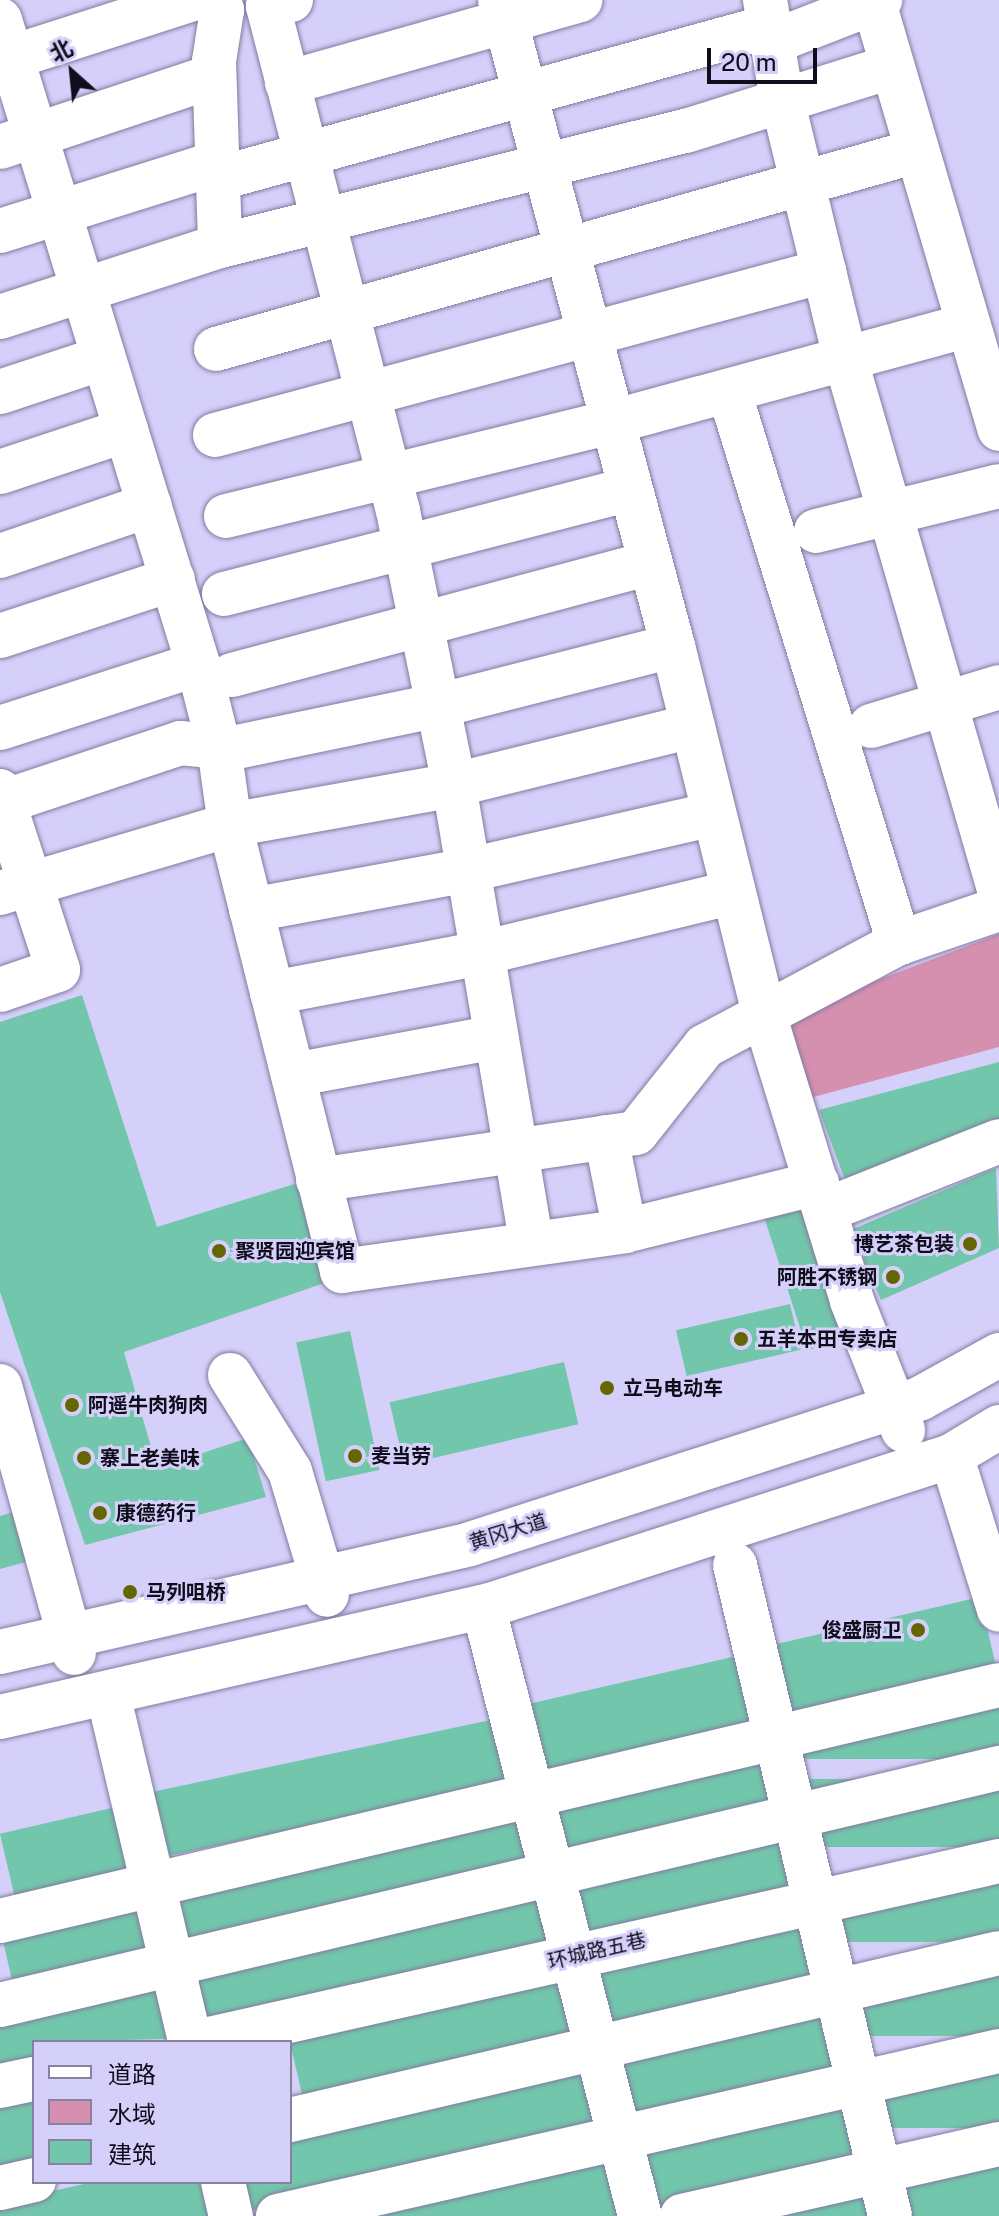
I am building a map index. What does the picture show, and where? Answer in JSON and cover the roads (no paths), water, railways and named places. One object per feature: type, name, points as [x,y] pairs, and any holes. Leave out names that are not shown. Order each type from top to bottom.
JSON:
[{"type":"street","points":[[190,0],[4,46],[17,141],[57,212],[173,579],[215,670],[219,747],[230,825],[342,1271],[531,1240],[625,1231],[821,1197],[999,1141]]},
{"type":"street","points":[[216,0],[222,10],[214,76],[220,246]]},
{"type":"street","points":[[291,0],[268,6],[389,475],[422,625],[454,785],[531,1240]]},
{"type":"street","points":[[287,83],[503,11],[581,0]]},
{"type":"street","points":[[0,231],[57,212],[217,171],[306,154],[525,97],[770,22],[877,2],[890,67],[913,152],[999,429]]},
{"type":"street","points":[[503,11],[673,646],[763,1011],[852,1301],[903,1430]]},
{"type":"street","points":[[770,22],[782,99],[846,361],[999,889]]},
{"type":"street","points":[[0,317],[220,246],[324,224],[543,169],[890,67]]},
{"type":"street","points":[[17,141],[214,76]]},
{"type":"street","points":[[216,349],[913,152]]},
{"type":"street","points":[[215,435],[824,271]]},
{"type":"street","points":[[226,516],[612,422],[966,326]]},
{"type":"street","points":[[0,392],[103,358]]},
{"type":"street","points":[[729,391],[899,943]]},
{"type":"street","points":[[0,472],[126,430]]},
{"type":"street","points":[[816,531],[999,486]]},
{"type":"street","points":[[224,594],[630,489]]},
{"type":"street","points":[[0,556],[150,505]]},
{"type":"street","points":[[0,728],[215,670],[422,625],[650,563]]},
{"type":"street","points":[[0,636],[173,579]]},
{"type":"street","points":[[0,990],[58,970],[15,887],[1,799],[180,743],[219,747],[438,705],[673,646]]},
{"type":"street","points":[[871,726],[999,687]]},
{"type":"street","points":[[15,887],[230,825],[454,785],[693,726]]},
{"type":"street","points":[[251,910],[469,870],[714,814]]},
{"type":"street","points":[[272,993],[482,953],[734,892]]},
{"type":"street","points":[[318,1180],[636,1133],[705,1046],[763,1011],[899,943],[999,909]]},
{"type":"street","points":[[293,1075],[496,1037]]},
{"type":"street","points":[[606,1137],[625,1231]]},
{"type":"street","name":"黄冈大道","points":[[0,1652],[470,1544],[921,1398],[999,1355]]},
{"type":"street","points":[[230,1375],[290,1471],[327,1595]]},
{"type":"street","points":[[0,1386],[74,1653]]},
{"type":"street","points":[[0,1717],[490,1605],[951,1456],[999,1427]]},
{"type":"street","points":[[957,1474],[999,1610]]},
{"type":"street","points":[[735,1565],[890,2216]]},
{"type":"street","points":[[488,1625],[640,2216]]},
{"type":"street","points":[[0,1921],[999,1685]]},
{"type":"street","points":[[113,1715],[190,2040]]},
{"type":"street","points":[[0,2005],[999,1768]]},
{"type":"street","name":"环城路五巷","points":[[205,2040],[999,1861]]},
{"type":"street","points":[[292,2120],[999,1953]]},
{"type":"street","points":[[278,2216],[999,2051]]},
{"type":"street","points":[[0,2086],[32,2079]]},
{"type":"street","points":[[682,2216],[999,2144]]},
{"type":"street","points":[[0,2188],[32,2180]]},
{"type":"street","points":[[223,2184],[231,2216]]},
{"type":"water","points":[[999,934],[999,1047],[806,1099],[786,1015]]},
{"type":"place","name":"博艺茶包装","points":[[970,1244]]},
{"type":"place","name":"聚贤园迎宾馆","points":[[219,1251]]},
{"type":"place","name":"阿胜不锈钢","points":[[893,1277]]},
{"type":"place","name":"五羊本田专卖店","points":[[741,1339]]},
{"type":"place","name":"立马电动车","points":[[607,1388]]},
{"type":"place","name":"阿遥牛肉狗肉","points":[[72,1405]]},
{"type":"place","name":"麦当劳","points":[[355,1456]]},
{"type":"place","name":"寨上老美味","points":[[84,1458]]},
{"type":"place","name":"康德药行","points":[[100,1513]]},
{"type":"place","name":"马列咀桥","points":[[130,1592]]},
{"type":"place","name":"俊盛厨卫","points":[[918,1630]]}]
